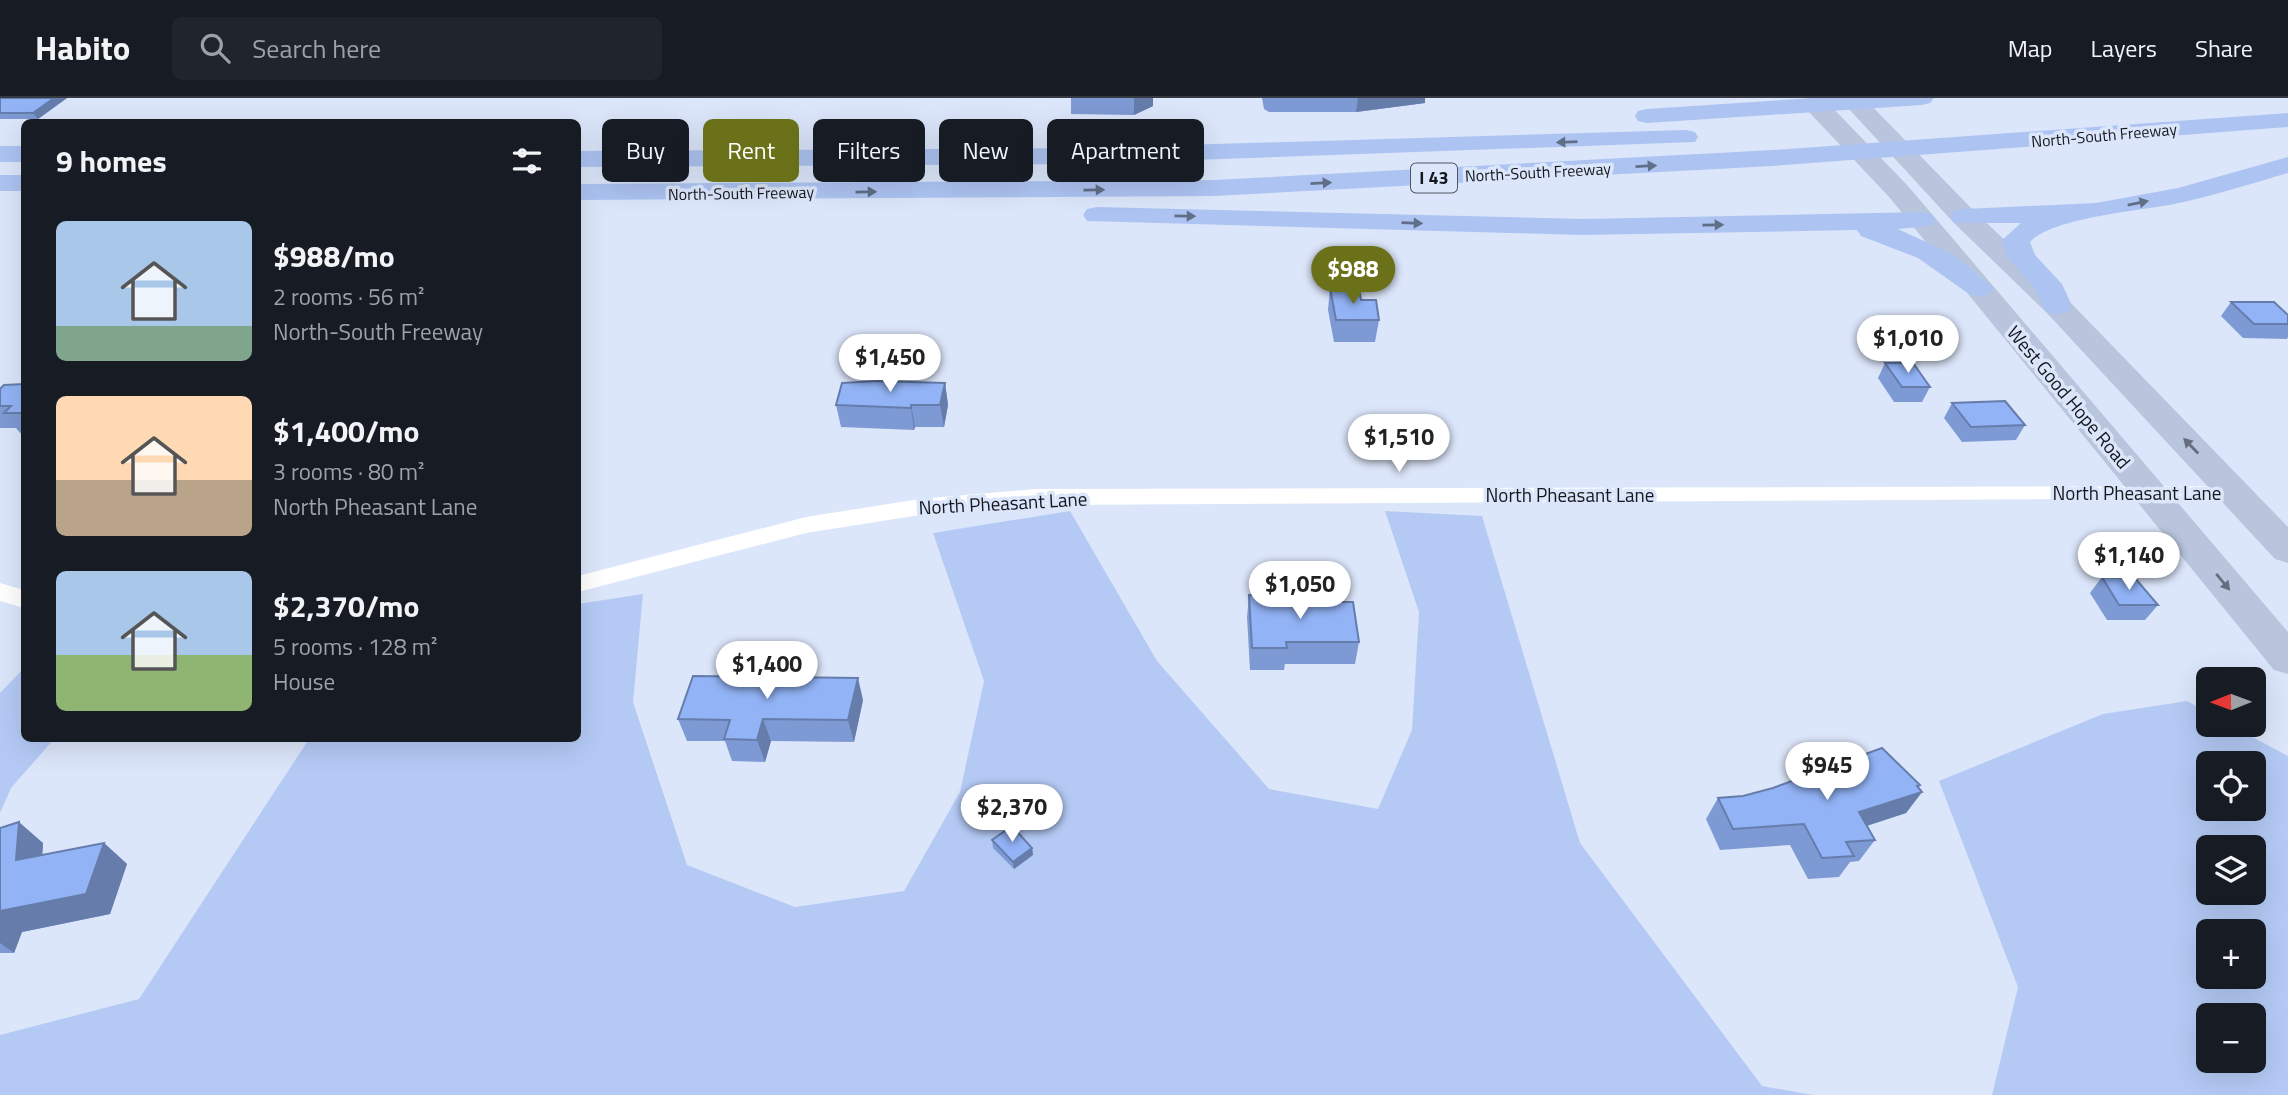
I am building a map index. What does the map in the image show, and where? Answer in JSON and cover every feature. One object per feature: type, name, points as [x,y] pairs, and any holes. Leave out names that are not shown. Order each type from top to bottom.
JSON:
[{"type":"highway","points":[[1689,114],[1755,98]]},
{"type":"highway","points":[[581,147],[1293,132],[1689,114],[1823,112],[1862,109],[1922,98]]},
{"type":"highway","name":"North-South Freeway","points":[[581,192],[1227,187],[1800,157],[2288,120]]},
{"type":"highway","name":"North-South Freeway","points":[[581,159],[1252,153],[1674,138],[1914,123]]},
{"type":"highway","points":[[0,154],[21,154]]},
{"type":"highway","points":[[1964,217],[2070,214],[2181,195],[2288,165]]},
{"type":"highway","points":[[0,183],[21,183]]},
{"type":"highway","points":[[581,204],[1570,227],[1922,220]]},
{"type":"highway","points":[[2057,306],[2047,284],[2022,258],[2015,241],[2026,230],[2070,214]]},
{"type":"highway","points":[[1788,224],[1867,229],[1892,234],[1945,261],[1979,288]]},
{"type":"main road","points":[[1862,109],[1964,217],[2057,306],[2288,550]]},
{"type":"main road","name":"West Good Hope Road","points":[[1823,112],[1899,192],[2288,659]]},
{"type":"main road","points":[[1922,220],[1964,217]]},
{"type":"street","name":"North Pheasant Lane","points":[[581,583],[806,525],[920,507],[1036,497],[2236,493]]},
{"type":"street","points":[[0,592],[21,598]]},
{"type":"shaded area","points":[[1070,511],[1157,661],[1269,789],[1378,809],[1412,730],[1419,612],[1385,511],[1482,516],[1580,843],[1762,1086],[1813,1095],[0,1095],[0,1035],[139,999],[307,742],[581,742],[581,604],[643,594],[633,702],[687,865],[795,907],[904,891],[960,792],[984,681],[933,533]]},
{"type":"shaded area","points":[[21,671],[21,742],[51,742],[11,788],[0,813],[0,693]]},
{"type":"shaded area","points":[[2187,701],[2196,706],[2196,737],[2252,737],[2288,756],[2288,1095],[1992,1095],[2018,987],[1939,781],[2103,714]]},
{"type":"building","points":[[0,98],[54,98],[33,113],[0,113]]},
{"type":"building","points":[[1330,288],[1359,289],[1361,300],[1376,300],[1379,320],[1336,320]]},
{"type":"building","points":[[2231,302],[2274,302],[2288,315],[2288,324],[2254,324]]},
{"type":"building","points":[[1885,363],[1913,363],[1930,387],[1902,387]]},
{"type":"building","points":[[842,383],[945,383],[940,405],[911,405],[911,408],[836,405]]},
{"type":"building","points":[[21,384],[21,413],[4,413],[11,406],[0,406],[0,389],[4,385]]},
{"type":"building","points":[[2005,401],[2025,425],[1971,427],[1952,403]]},
{"type":"building","points":[[2102,577],[2135,578],[2158,605],[2119,605]]},
{"type":"building","points":[[1249,595],[1353,602],[1359,642],[1286,642],[1287,648],[1252,648]]},
{"type":"building","points":[[693,676],[858,678],[848,720],[763,719],[757,740],[724,739],[730,720],[678,719]]},
{"type":"building","points":[[1882,748],[1920,785],[1917,786],[1922,792],[1859,812],[1875,840],[1846,842],[1854,856],[1822,858],[1804,824],[1733,829],[1718,798],[1743,796],[1773,788]]},
{"type":"building","points":[[19,822],[16,860],[104,843],[86,894],[0,911],[0,828]]},
{"type":"building","points":[[1012,826],[1032,848],[1013,862],[992,840]]}]
